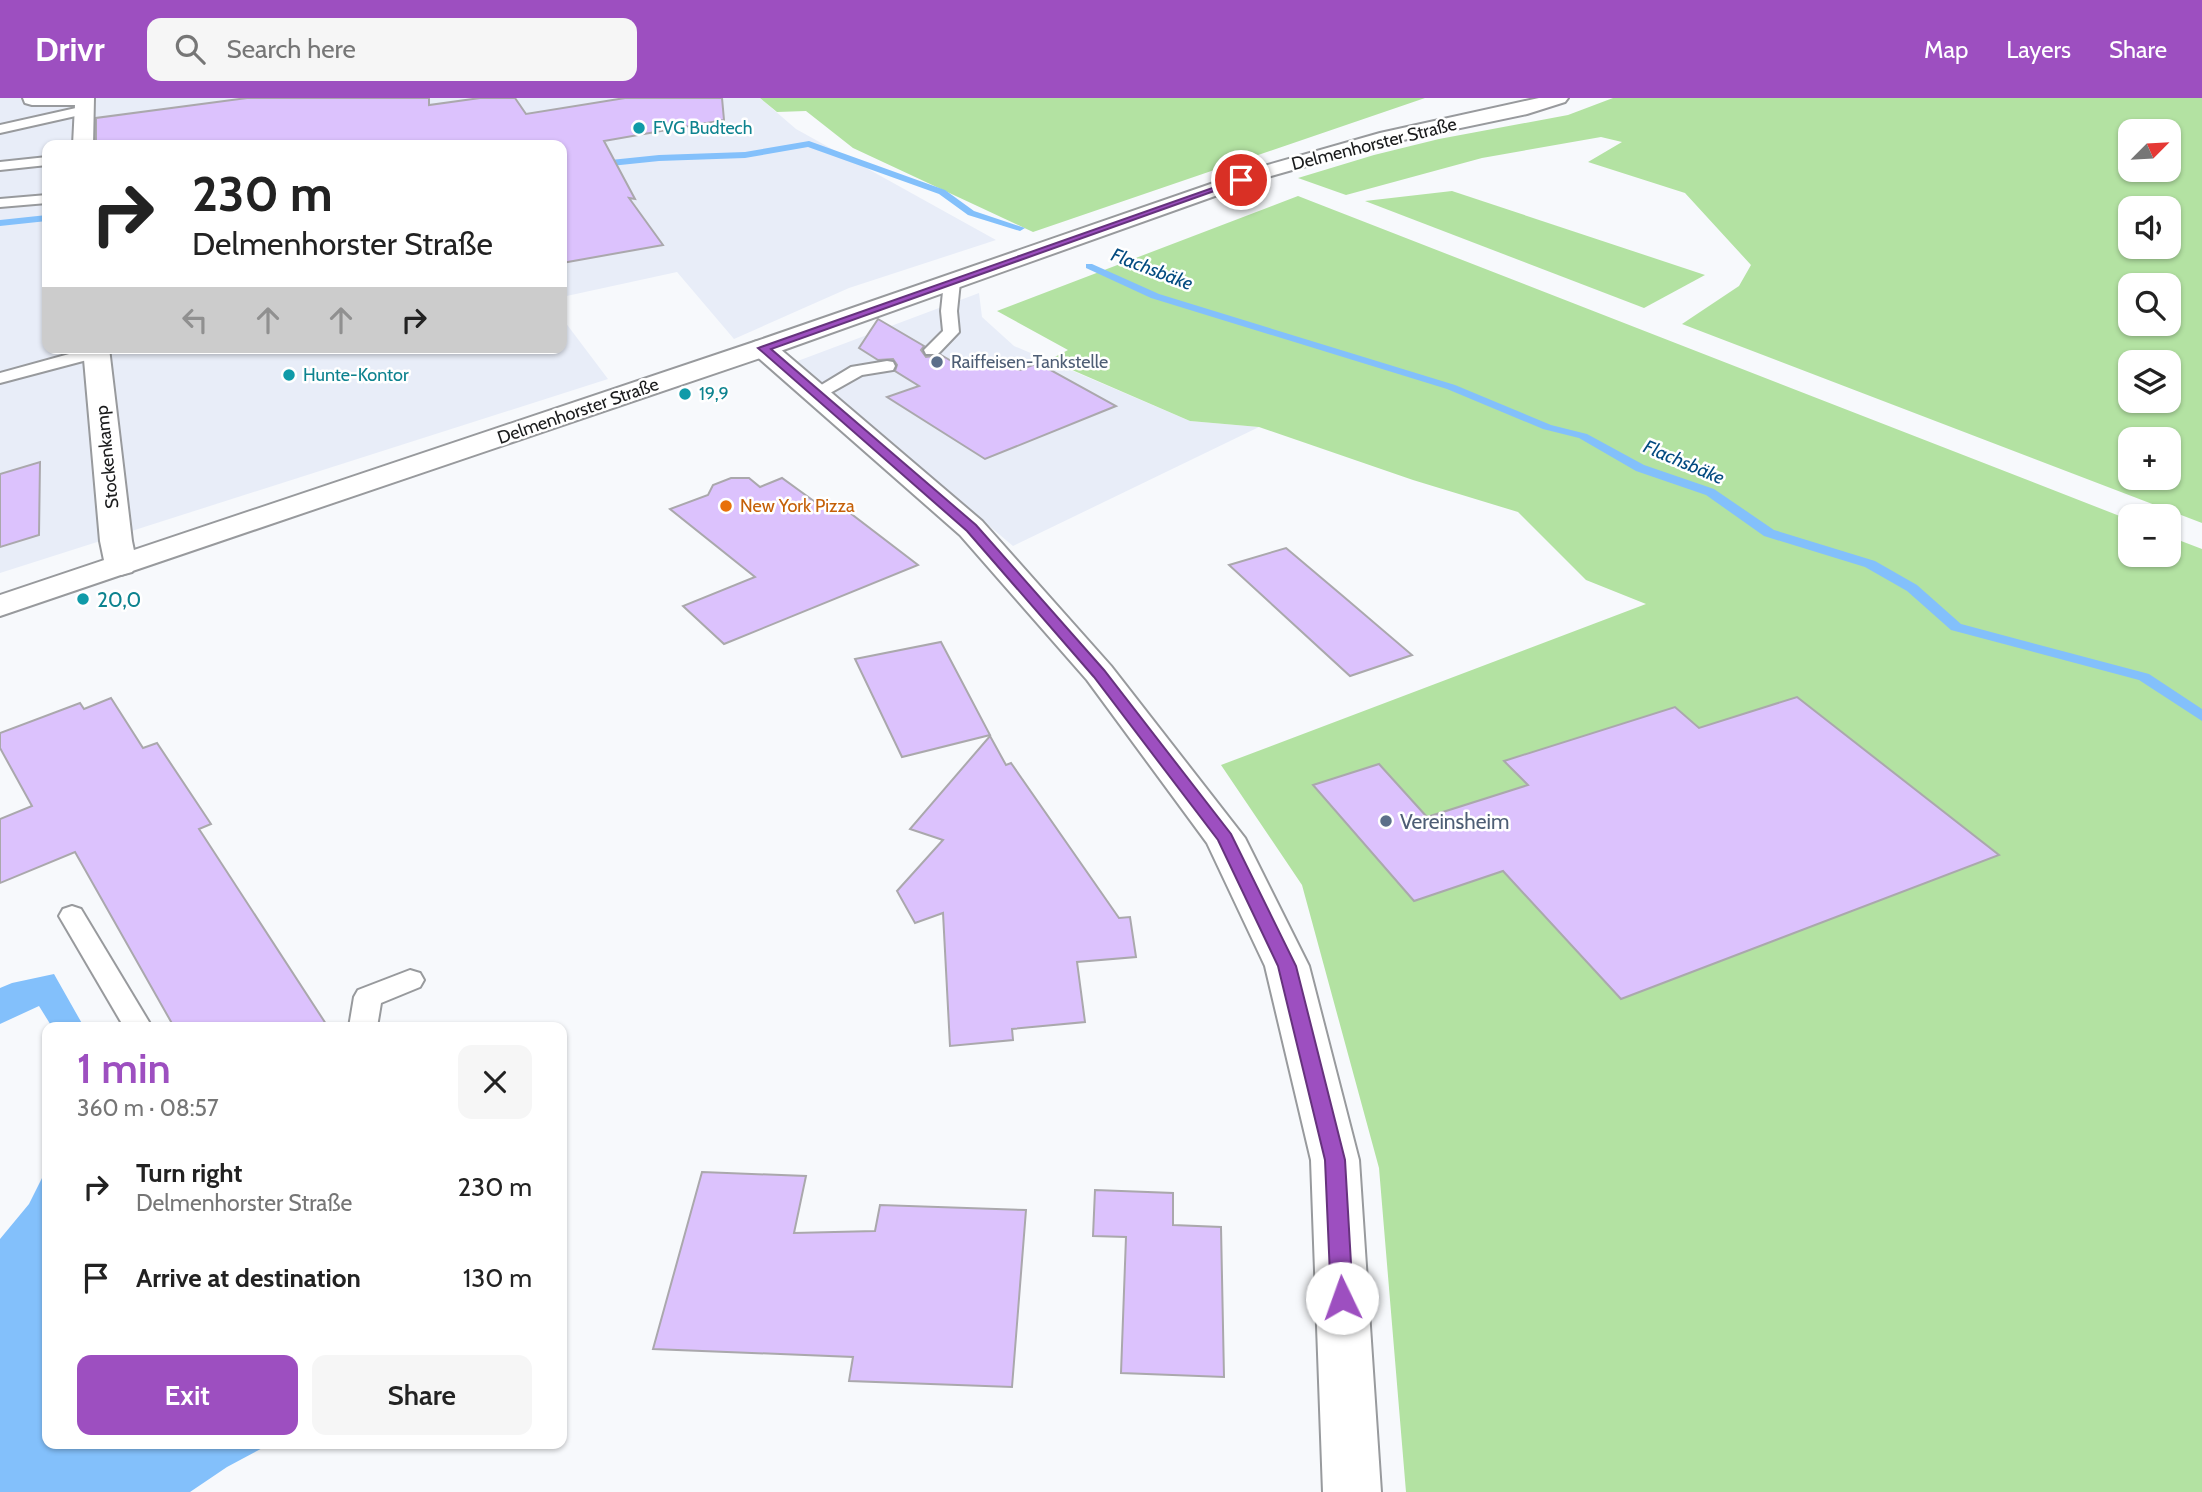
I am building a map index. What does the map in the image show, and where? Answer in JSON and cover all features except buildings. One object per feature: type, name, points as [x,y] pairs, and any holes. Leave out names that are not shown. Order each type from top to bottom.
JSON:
[{"type":"street","points":[[31,98],[86,102],[83,140]]},
{"type":"street","name":"Delmenhorster Straße","points":[[0,606],[763,348],[1264,172],[1380,139],[1527,108],[1558,98]]},
{"type":"street","points":[[763,348],[971,528],[1099,674],[1225,838],[1287,966],[1335,1160],[1352,1492]]},
{"type":"street","name":"Stockenkamp","points":[[96,354],[116,541],[121,565]]},
{"type":"lane","points":[[0,129],[86,102]]},
{"type":"lane","points":[[0,166],[42,162]]},
{"type":"lane","points":[[0,203],[42,199]]},
{"type":"lane","points":[[932,350],[951,332],[949,311],[952,282]]},
{"type":"lane","points":[[0,378],[82,354]]},
{"type":"lane","points":[[817,393],[857,371],[887,366]]},
{"type":"lane","points":[[72,916],[135,1022]]},
{"type":"lane","points":[[364,1022],[368,996],[410,980]]},
{"type":"shaded area","points":[[0,98],[760,98],[796,129],[996,240],[849,288],[734,339],[677,272],[567,296],[567,140],[42,140],[42,354],[567,354],[567,325],[608,379],[0,573]]},
{"type":"shaded area","points":[[979,293],[982,317],[1014,346],[1190,421],[1259,427],[1013,546],[795,362]]},
{"type":"green space","points":[[760,98],[1425,98],[1033,232],[853,148],[806,111],[777,112]]},
{"type":"green space","points":[[1613,98],[2202,98],[2202,523],[2181,515],[2181,504],[2152,504],[1682,324],[1739,286],[1751,265],[1685,193],[1588,162],[1622,142],[1601,137],[1482,158],[1346,195],[1298,178],[1439,139],[1568,115]]},
{"type":"green space","points":[[1452,191],[1705,275],[1644,308],[1365,201]]},
{"type":"green space","points":[[1298,196],[2118,515],[2118,567],[2181,567],[2181,541],[2202,549],[2202,1492],[1406,1492],[1379,1168],[1302,885],[1221,765],[1646,604],[1586,580],[1518,512],[1413,480],[1259,427],[1190,421],[1049,360],[1068,350],[997,311]]},
{"type":"water","points":[[54,974],[81,1022],[49,1022],[39,1006],[0,1024],[0,988]]},
{"type":"water","points":[[42,1178],[42,1449],[261,1449],[227,1467],[190,1492],[0,1492],[0,1239],[29,1204]]},
{"type":"waterway","name":"Flachsbäke","points":[[567,167],[659,158],[745,155],[809,144],[942,192],[971,213],[1020,228]]},
{"type":"waterway","name":"Flachsbäke","points":[[0,223],[42,219]]},
{"type":"waterway","name":"Flachsbäke","points":[[1089,266],[1155,296],[1451,387],[1547,427],[1583,436],[1640,468],[1710,492],[1769,533],[1870,564],[1912,588],[1956,627],[2144,677],[2202,716]]},
{"type":"place","name":"FVG Budtech","points":[[639,128]]},
{"type":"place","name":"Raiffeisen-Tankstelle","points":[[937,362]]},
{"type":"place","name":"Hunte-Kontor","points":[[289,375]]},
{"type":"place","name":"19,9","points":[[685,394]]},
{"type":"place","name":"New York Pizza","points":[[726,506]]},
{"type":"place","name":"20,0","points":[[83,599]]},
{"type":"place","name":"Vereinsheim","points":[[1386,821]]},
{"type":"route","points":[[1241,180],[763,348],[971,528],[1099,674],[1225,838],[1287,966],[1335,1160],[1342,1298]]}]
